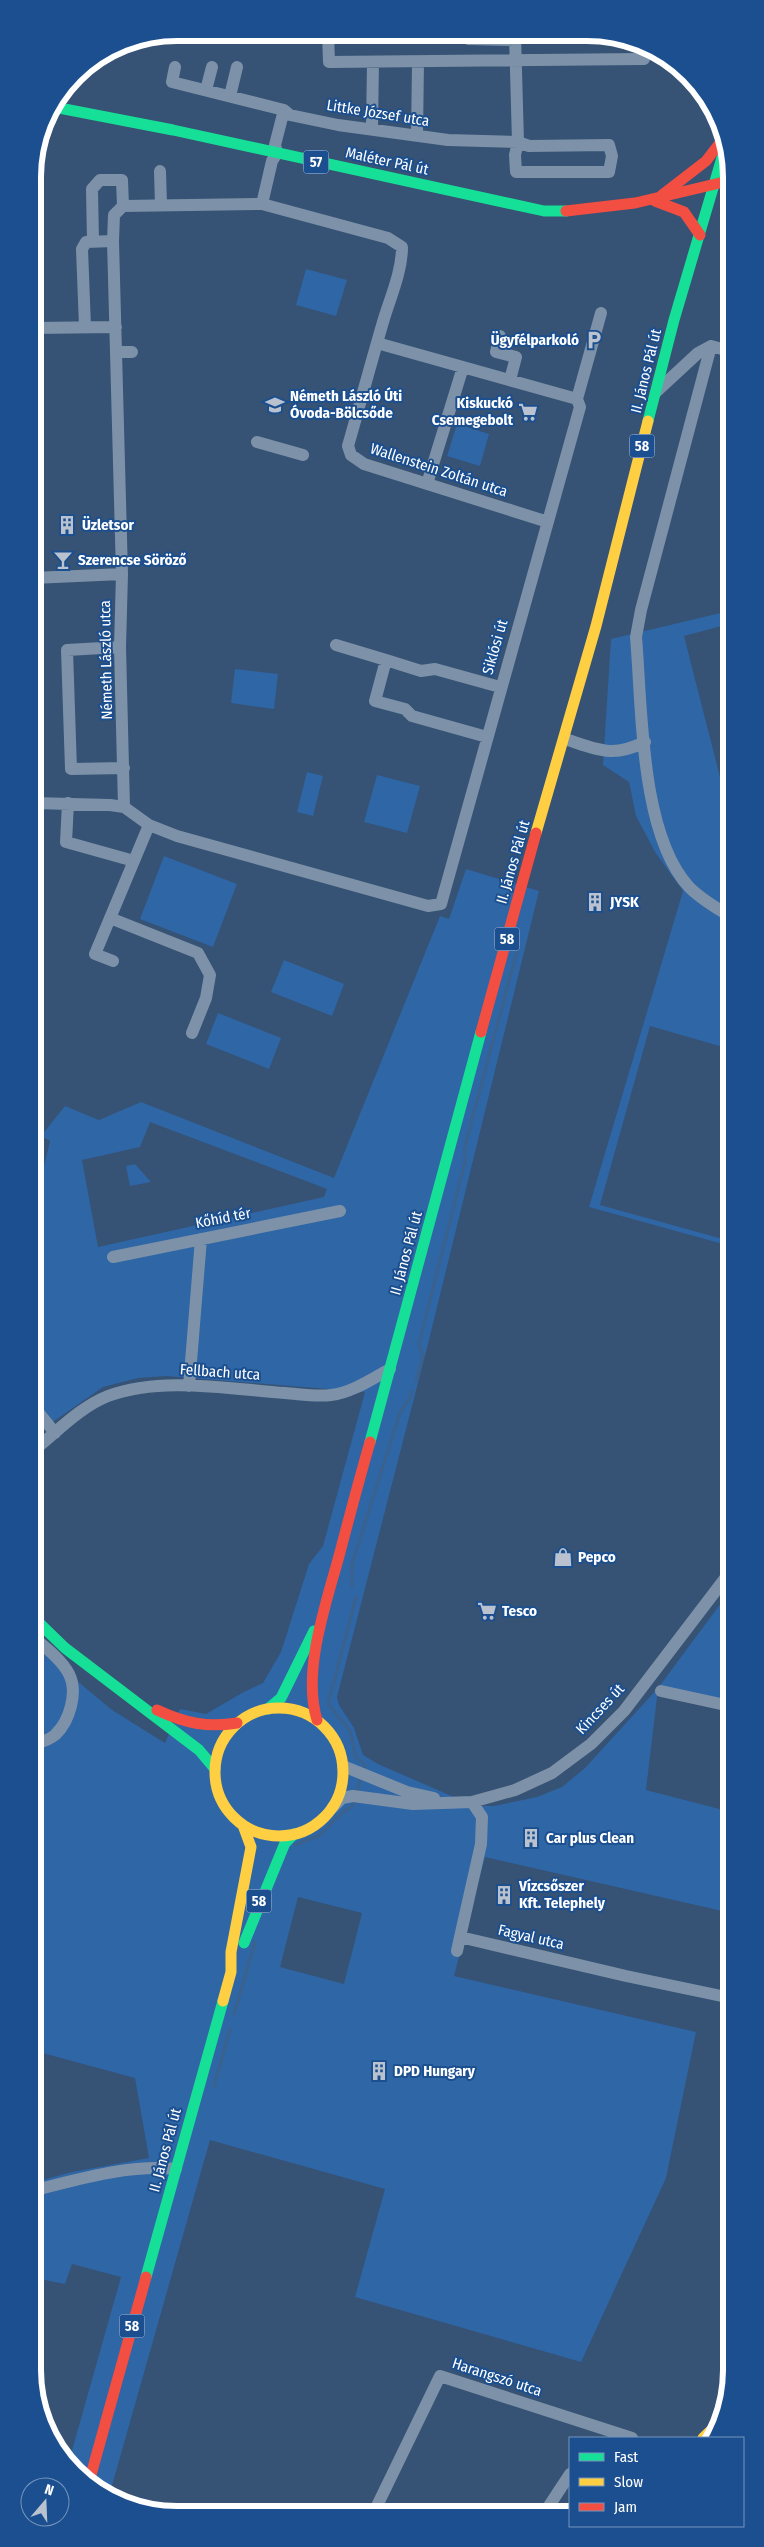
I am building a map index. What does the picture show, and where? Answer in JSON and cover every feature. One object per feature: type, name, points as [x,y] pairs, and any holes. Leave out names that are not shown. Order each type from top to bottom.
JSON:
[{"type":"main road","name":"Maléter Pál út","points":[[60,108],[544,211],[596,211],[655,200],[715,185]]},
{"type":"main road","points":[[655,200],[706,161],[719,145]]},
{"type":"main road","name":"58","points":[[700,235],[722,159]]},
{"type":"main road","name":"57","points":[[715,185],[723,183]]},
{"type":"main road","points":[[655,200],[684,212],[700,235]]},
{"type":"main road","name":"II. János Pál út","points":[[323,1614],[524,874],[565,739],[674,320],[700,235]]},
{"type":"main road","name":"58","points":[[294,1834],[268,1835],[243,1824],[232,1815],[221,1799],[217,1787],[215,1769],[220,1747],[237,1723],[252,1714],[268,1708],[281,1698],[323,1614]]},
{"type":"main road","name":"58","points":[[231,1972],[285,1843],[294,1834],[320,1821],[333,1806],[341,1787],[343,1766],[335,1740],[317,1720],[311,1707],[310,1692],[323,1614]]},
{"type":"main road","points":[[41,1625],[65,1648],[200,1750],[215,1769]]},
{"type":"main road","points":[[136,1702],[197,1726],[215,1728],[237,1723]]},
{"type":"main road","name":"58","points":[[268,1708],[290,1709],[317,1720]]},
{"type":"main road","name":"II. János Pál út","points":[[91,2475],[231,1972],[230,1952],[250,1847],[243,1824]]},
{"type":"street","points":[[515,41],[518,142]]},
{"type":"street","points":[[328,42],[329,62],[644,59]]},
{"type":"street","points":[[372,130],[373,62]]},
{"type":"street","points":[[418,62],[418,136]]},
{"type":"street","name":"Littke József utca","points":[[176,67],[172,82],[284,110],[290,114],[372,130],[448,140],[518,142],[529,146],[609,146],[612,156],[609,172],[516,172],[515,155],[518,142]]},
{"type":"street","points":[[230,96],[237,67]]},
{"type":"street","points":[[206,90],[212,68]]},
{"type":"street","points":[[93,242],[92,189],[100,180],[122,180],[123,206],[262,204],[272,161],[277,153],[275,145],[284,110]]},
{"type":"street","points":[[160,172],[161,205]]},
{"type":"street","name":"Wallenstein Zoltán utca","points":[[262,204],[388,238],[402,247],[402,253],[348,446],[351,455],[364,464],[548,522]]},
{"type":"street","name":"Németh László utca","points":[[123,206],[114,215],[113,241],[122,574],[120,647],[124,807]]},
{"type":"street","points":[[85,327],[82,249],[86,242],[113,241]]},
{"type":"street","name":"Siklósi út","points":[[149,825],[177,836],[428,906],[441,904],[500,687],[580,407],[575,398],[601,313]]},
{"type":"street","points":[[42,328],[116,327]]},
{"type":"street","points":[[500,336],[496,352],[516,357],[510,380]]},
{"type":"street","points":[[377,343],[575,398]]},
{"type":"street","points":[[657,391],[698,353],[711,346],[723,349]]},
{"type":"street","points":[[711,346],[641,610],[636,637],[653,810],[665,846],[678,871],[689,887],[703,900],[723,912]]},
{"type":"street","points":[[116,352],[132,352]]},
{"type":"street","points":[[427,484],[463,367]]},
{"type":"street","points":[[256,442],[304,455]]},
{"type":"street","points":[[42,578],[122,574]]},
{"type":"street","points":[[336,645],[421,671],[435,669],[500,687]]},
{"type":"street","points":[[120,647],[67,650],[70,769],[124,768]]},
{"type":"street","points":[[386,660],[375,701],[405,709],[412,716],[487,737]]},
{"type":"street","points":[[565,739],[606,752],[627,750],[645,742]]},
{"type":"street","points":[[42,803],[124,807],[149,825],[95,954],[113,961]]},
{"type":"street","points":[[68,803],[66,842],[134,861]]},
{"type":"street","points":[[110,918],[198,953],[210,975],[206,998],[192,1033]]},
{"type":"street","name":"Kőhíd tér","points":[[113,1257],[340,1211]]},
{"type":"street","points":[[189,1386],[201,1239]]},
{"type":"street","name":"Fellbach utca","points":[[41,1444],[76,1416],[106,1397],[145,1387],[189,1386],[304,1396],[332,1395],[364,1383],[390,1369]]},
{"type":"street","points":[[41,1416],[55,1433]]},
{"type":"street","name":"Kincses út","points":[[446,1801],[472,1802],[514,1790],[552,1772],[591,1744],[624,1711],[722,1582]]},
{"type":"street","points":[[41,1645],[68,1671],[73,1694],[68,1712],[59,1730],[51,1738],[41,1741]]},
{"type":"street","points":[[661,1691],[722,1704]]},
{"type":"street","points":[[343,1766],[407,1792],[446,1801]]},
{"type":"street","points":[[333,1806],[342,1798],[354,1796],[413,1804],[446,1801]]},
{"type":"street","points":[[457,1951],[481,1844],[482,1817],[472,1802]]},
{"type":"street","name":"Fagyal utca","points":[[460,1937],[626,1976],[722,1996]]},
{"type":"street","points":[[41,2189],[105,2174],[159,2167],[176,2169]]},
{"type":"street","name":"Harangszó utca","points":[[377,2506],[440,2376],[597,2433],[625,2437]]},
{"type":"street","points":[[549,2506],[569,2476]]},
{"type":"shaded area","points":[[306,269],[347,280],[336,316],[296,305]]},
{"type":"shaded area","points":[[457,424],[489,434],[480,466],[447,456]]},
{"type":"shaded area","points":[[723,612],[723,626],[684,636],[720,777],[723,776],[723,1047],[650,1026],[600,1205],[723,1239],[723,1244],[589,1207],[683,891],[655,852],[636,816],[629,782],[603,765],[611,639]]},
{"type":"shaded area","points":[[235,669],[278,674],[274,709],[231,703]]},
{"type":"shaded area","points":[[307,772],[323,776],[313,816],[297,812]]},
{"type":"shaded area","points":[[377,775],[420,786],[407,833],[364,822]]},
{"type":"shaded area","points":[[164,856],[237,884],[213,947],[140,919]]},
{"type":"shaded area","points":[[466,869],[539,891],[428,1344],[337,1697],[339,1705],[354,1728],[363,1755],[378,1764],[456,1798],[482,1806],[494,1806],[537,1797],[562,1787],[585,1768],[658,1688],[722,1601],[722,1701],[658,1689],[646,1790],[722,1810],[722,1911],[485,1857],[454,1976],[696,2032],[666,2178],[581,2362],[355,2297],[385,2189],[210,2140],[111,2488],[95,2478],[71,2454],[121,2277],[72,2264],[65,2284],[41,2279],[41,2180],[72,2172],[149,2158],[135,2078],[41,2053],[41,1651],[112,1710],[165,1743],[180,1709],[206,1714],[263,1683],[281,1652],[309,1564],[323,1546],[365,1392],[166,1376],[138,1378],[103,1387],[41,1430],[42,1176],[50,1141],[42,1135],[65,1106],[99,1120],[141,1102],[334,1178],[440,916],[449,919]],"holes":[[[150,1122],[327,1189],[324,1197],[98,1247],[82,1160],[140,1147]],[[298,1897],[362,1913],[344,1984],[280,1967]]]},
{"type":"shaded area","points":[[284,960],[344,984],[332,1016],[271,992]]},
{"type":"shaded area","points":[[218,1013],[281,1038],[269,1069],[206,1044]]},
{"type":"shaded area","points":[[135,1164],[151,1182],[130,1186],[126,1166]]},
{"type":"waterway","points":[[416,1380],[423,1356],[419,1344],[465,1162],[465,1146],[519,944]]},
{"type":"waterway","points":[[352,1586],[352,1564],[400,1413],[410,1398],[412,1391]]},
{"type":"waterway","points":[[356,1597],[328,1704],[350,1731],[356,1757],[365,1765],[364,1769]]},
{"type":"waterway","points":[[357,1790],[360,1780]]},
{"type":"waterway","points":[[295,1845],[320,1835],[354,1802]]},
{"type":"waterway","points":[[234,2014],[255,1942]]},
{"type":"waterway","points":[[214,2087],[230,2029]]},
{"type":"traffic: fast","points":[[60,108],[173,130],[544,211],[566,211]]},
{"type":"traffic: fast","points":[[648,421],[674,320],[722,159]]},
{"type":"traffic: fast","points":[[370,1442],[481,1032]]},
{"type":"traffic: fast","points":[[41,1625],[65,1648],[199,1750],[215,1769]]},
{"type":"traffic: fast","points":[[268,1709],[281,1698],[314,1631]]},
{"type":"traffic: fast","points":[[244,1943],[285,1843],[294,1834]]},
{"type":"traffic: fast","points":[[146,2277],[223,2001]]},
{"type":"traffic: slow","points":[[536,833],[596,626],[648,421]]},
{"type":"traffic: slow","points":[[279,1708],[304,1713],[324,1727],[338,1747],[343,1772],[338,1797],[324,1817],[304,1831],[279,1836],[254,1831],[234,1817],[220,1797],[215,1772],[220,1747],[234,1727],[254,1713],[279,1708]]},
{"type":"traffic: slow","points":[[223,2001],[231,1972],[231,1952],[251,1847],[243,1825]]},
{"type":"traffic: jam","points":[[662,195],[706,161],[719,145]]},
{"type":"traffic: jam","points":[[566,211],[635,203],[723,182]]},
{"type":"traffic: jam","points":[[655,201],[684,212],[700,235]]},
{"type":"traffic: jam","points":[[481,1032],[536,833]]},
{"type":"traffic: jam","points":[[317,1720],[313,1701],[312,1680],[322,1616],[370,1442]]},
{"type":"traffic: jam","points":[[157,1710],[177,1718],[206,1725],[237,1723]]},
{"type":"traffic: jam","points":[[91,2475],[146,2277]]},
{"type":"place","name":"Ügyfélparkoló","points":[[594,340]]},
{"type":"place","name":"Németh László Úti Óvoda-Bölcsőde","points":[[275,405]]},
{"type":"place","name":"Kiskuckó Csemegebolt","points":[[528,412]]},
{"type":"place","name":"Üzletsor","points":[[67,525]]},
{"type":"place","name":"Szerencse Söröző","points":[[63,560]]},
{"type":"place","name":"JYSK","points":[[595,902]]},
{"type":"place","name":"Pepco","points":[[563,1557]]},
{"type":"place","name":"Tesco","points":[[487,1611]]},
{"type":"place","name":"Car plus Clean","points":[[531,1838]]},
{"type":"place","name":"Vízcsőszer Kft. Telephely","points":[[504,1895]]},
{"type":"place","name":"DPD Hungary","points":[[379,2071]]}]
